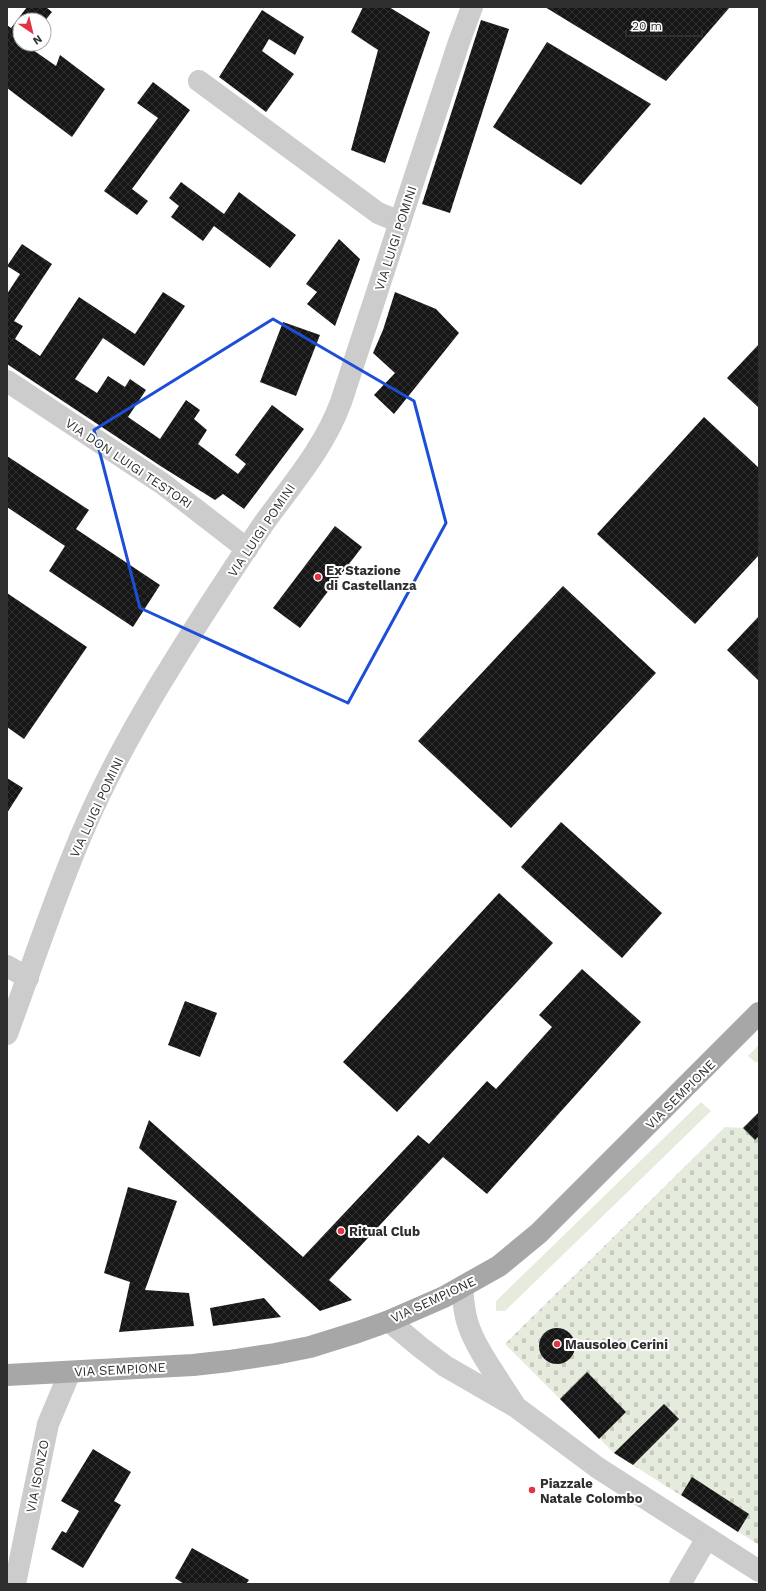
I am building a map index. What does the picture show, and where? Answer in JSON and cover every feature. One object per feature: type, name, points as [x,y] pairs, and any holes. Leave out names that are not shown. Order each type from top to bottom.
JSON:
[{"type":"main road","name":"VIA SEMPIONE","points":[[7,1375],[193,1365],[254,1358],[331,1341],[389,1321],[462,1288],[499,1266],[539,1233],[759,1014]]},
{"type":"street","name":"VIA LUIGI POMINI","points":[[7,1034],[81,836],[98,798],[126,744],[171,667],[247,549],[320,447],[330,428],[341,402],[468,8]]},
{"type":"street","points":[[199,82],[378,213],[400,222]]},
{"type":"street","name":"VIA DON LUIGI TESTORI","points":[[7,382],[163,484],[247,549]]},
{"type":"street","points":[[7,966],[28,978]]},
{"type":"street","points":[[462,1288],[467,1322],[472,1334],[480,1350],[516,1407]]},
{"type":"street","points":[[389,1321],[445,1366],[516,1407],[598,1468],[759,1571]]},
{"type":"street","name":"VIA ISONZO","points":[[15,1584],[48,1424],[70,1372]]},
{"type":"street","points":[[680,1584],[707,1538]]},
{"type":"highlighted area","points":[[273,319],[414,401],[446,523],[348,703],[140,608],[94,430]]},
{"type":"green space","points":[[759,1045],[759,1060],[756,1063],[748,1056]]},
{"type":"green space","points":[[701,1102],[711,1111],[505,1311],[496,1311],[496,1301]]},
{"type":"green space","points":[[759,1112],[759,1545],[614,1453],[505,1344],[725,1127],[743,1128]]},
{"type":"building","points":[[27,7],[46,7],[52,12],[23,12]]},
{"type":"building","points":[[363,7],[389,7],[430,32],[385,163],[351,150],[378,50],[351,32]]},
{"type":"building","points":[[545,7],[730,7],[666,81]]},
{"type":"building","points":[[262,10],[304,37],[295,55],[269,39],[262,51],[294,74],[266,112],[219,77]]},
{"type":"building","points":[[481,20],[509,29],[450,213],[422,204]]},
{"type":"building","points":[[7,25],[11,28],[12,27],[12,52],[36,52],[56,66],[60,55],[105,89],[72,137],[7,88]]},
{"type":"building","points":[[547,42],[651,104],[581,185],[493,127]]},
{"type":"building","points":[[153,82],[190,110],[132,189],[148,201],[137,215],[104,191],[158,118],[137,103]]},
{"type":"building","points":[[181,182],[224,214],[239,192],[296,235],[270,268],[214,226],[203,241],[171,217],[179,206],[169,198]]},
{"type":"building","points":[[339,239],[360,259],[335,326],[307,304],[317,292],[306,284]]},
{"type":"building","points":[[22,244],[52,264],[14,321],[23,326],[15,339],[40,356],[79,297],[135,334],[163,292],[185,306],[144,366],[103,338],[75,379],[97,393],[108,376],[125,387],[130,379],[146,390],[128,417],[160,439],[186,400],[200,410],[194,419],[207,430],[198,444],[238,474],[246,464],[235,455],[272,405],[304,429],[244,509],[223,494],[215,500],[162,467],[7,364],[7,294],[20,274],[7,266]]},
{"type":"building","points":[[395,292],[436,309],[459,333],[394,414],[374,395],[395,373],[373,353],[383,330]]},
{"type":"building","points":[[283,322],[320,335],[296,396],[260,382]]},
{"type":"building","points":[[759,344],[759,408],[727,378]]},
{"type":"building","points":[[704,417],[759,468],[759,555],[695,624],[597,534]]},
{"type":"building","points":[[7,456],[89,510],[76,529],[160,585],[133,627],[49,571],[65,546],[7,507]]},
{"type":"building","name":"Ex Stazione di Castellanza","points":[[335,526],[362,547],[300,628],[273,608]]},
{"type":"building","points":[[563,586],[656,673],[511,828],[418,741]]},
{"type":"building","points":[[7,593],[87,647],[24,739],[7,727]]},
{"type":"building","points":[[759,616],[759,681],[727,650]]},
{"type":"building","points":[[7,778],[23,788],[7,813]]},
{"type":"building","points":[[561,822],[662,913],[622,958],[521,867]]},
{"type":"building","points":[[499,893],[553,943],[397,1112],[343,1062]]},
{"type":"building","points":[[582,969],[641,1022],[487,1194],[443,1157],[329,1280],[352,1300],[320,1311],[139,1148],[149,1120],[303,1257],[418,1135],[429,1144],[487,1081],[496,1089],[552,1027],[539,1015]]},
{"type":"building","points":[[185,1001],[217,1013],[200,1057],[168,1045]]},
{"type":"building","points":[[759,1112],[759,1136],[755,1140],[743,1128]]},
{"type":"building","points":[[128,1187],[177,1201],[145,1290],[189,1293],[194,1326],[119,1332],[130,1282],[104,1273]]},
{"type":"building","points":[[264,1298],[281,1317],[213,1326],[210,1308]]},
{"type":"building","name":"Mausoleo Cerini","points":[[557,1328],[567,1331],[572,1336],[575,1346],[572,1356],[567,1361],[557,1364],[547,1361],[542,1356],[539,1346],[542,1336],[547,1331]]},
{"type":"building","points":[[587,1372],[626,1412],[599,1439],[560,1399]]},
{"type":"building","points":[[664,1404],[679,1419],[633,1465],[614,1453]]},
{"type":"building","points":[[93,1449],[131,1472],[114,1501],[121,1505],[83,1568],[51,1549],[62,1531],[66,1533],[79,1511],[61,1501]]},
{"type":"building","points":[[692,1477],[749,1514],[738,1532],[681,1495]]},
{"type":"building","points":[[192,1548],[249,1580],[246,1584],[184,1584],[175,1578]]},
{"type":"place","name":"Ex Stazione di Castellanza","points":[[318,577]]},
{"type":"place","name":"Ritual Club","points":[[341,1231]]},
{"type":"place","name":"Mausoleo Cerini","points":[[557,1344]]},
{"type":"place","name":"Piazzale Natale Colombo","points":[[532,1490]]}]
